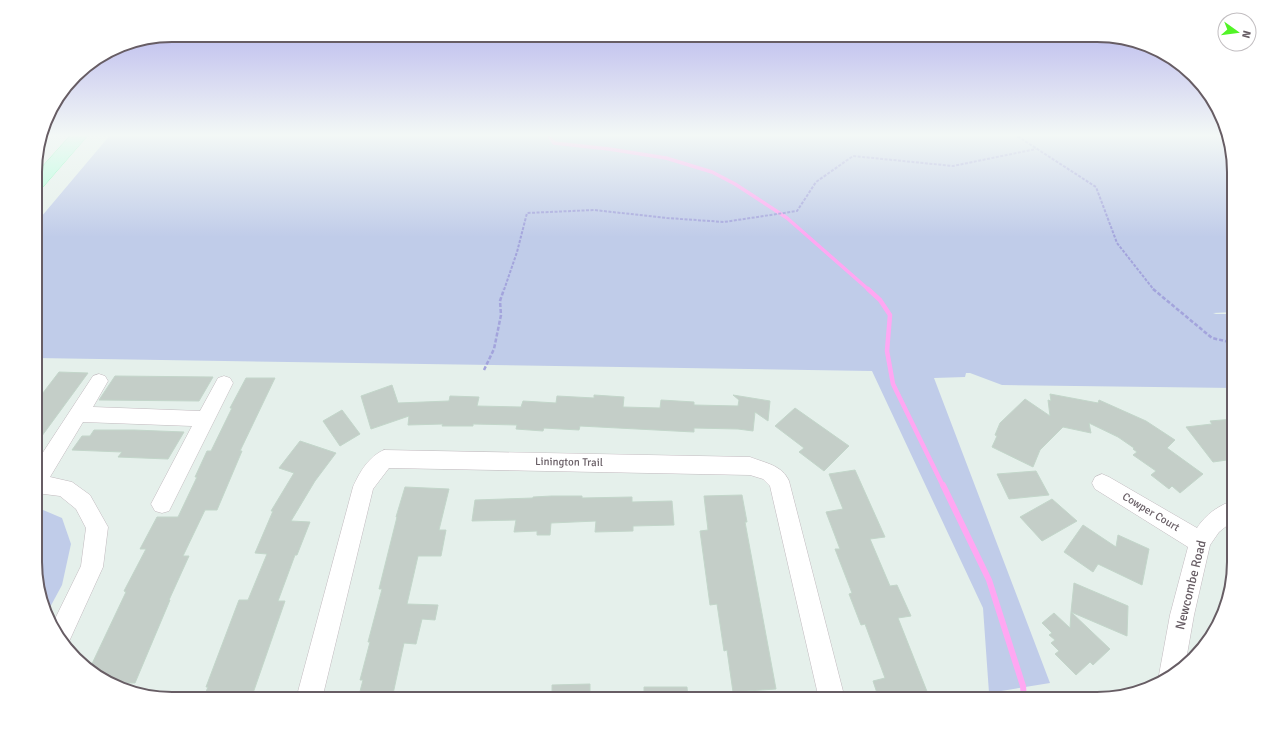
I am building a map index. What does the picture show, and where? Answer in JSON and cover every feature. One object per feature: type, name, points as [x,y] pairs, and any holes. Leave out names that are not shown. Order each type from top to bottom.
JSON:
[{"type":"main road","points":[[42,177],[50,168]]},
{"type":"street","points":[[42,471],[99,381]]},
{"type":"street","points":[[162,504],[224,383]]},
{"type":"street","points":[[78,414],[206,419]]},
{"type":"street","name":"Linington Trail","points":[[311,692],[363,487],[370,475],[384,459],[750,466],[770,473],[779,481],[830,692]]},
{"type":"street","name":"Cowper Court","points":[[1102,483],[1200,542]]},
{"type":"street","points":[[42,485],[65,488],[83,502],[97,528],[92,567],[62,630]]},
{"type":"street","name":"Newcombe Road","points":[[1172,668],[1182,615],[1200,542],[1211,525],[1227,512]]},
{"type":"path","points":[[484,370],[494,349],[501,315],[500,300],[516,252],[526,213],[594,210],[667,218],[724,222],[797,211],[816,182],[836,168]]},
{"type":"path","points":[[1066,168],[1096,187],[1117,243],[1152,289],[1212,338],[1227,341]]},
{"type":"shaded area","points":[[82,168],[1227,168],[1227,312],[1213,313],[1227,314],[1227,388],[1002,385],[970,373],[966,373],[965,377],[934,378],[1050,683],[989,692],[983,608],[872,371],[42,358],[42,216]]},
{"type":"shaded area","points":[[42,510],[62,518],[71,544],[62,585],[50,607],[43,579]]},
{"type":"building","points":[[59,372],[88,373],[42,436],[42,394]]},
{"type":"building","points":[[115,376],[213,377],[199,401],[99,400]]},
{"type":"building","points":[[246,378],[275,378],[240,451],[242,451],[217,510],[205,510],[183,556],[189,556],[135,683],[122,682],[107,675],[92,664],[126,592],[124,591],[146,549],[140,549],[157,517],[178,517],[197,477],[195,477],[207,451],[211,451],[232,408],[230,408]]},
{"type":"building","points":[[392,385],[398,403],[449,401],[450,396],[479,397],[477,406],[521,407],[523,401],[556,403],[557,396],[594,398],[594,395],[624,397],[623,407],[660,408],[661,400],[694,402],[694,405],[738,406],[739,400],[733,395],[770,401],[768,421],[755,412],[753,431],[738,429],[694,428],[694,432],[580,426],[579,430],[544,428],[543,431],[516,429],[517,425],[408,425],[409,416],[371,429],[361,396]]},
{"type":"building","points":[[1050,394],[1098,403],[1099,400],[1146,421],[1175,440],[1167,448],[1203,474],[1180,493],[1172,486],[1169,489],[1151,475],[1156,471],[1133,455],[1137,452],[1133,449],[1134,448],[1118,437],[1089,423],[1091,433],[1063,427],[1040,450],[1033,467],[992,447],[997,436],[995,435],[1000,423],[1025,399],[1050,416],[1048,400],[1051,401]]},
{"type":"building","points":[[795,408],[849,446],[824,471],[799,452],[804,448],[775,426]]},
{"type":"building","points":[[342,410],[360,434],[340,446],[323,421]]},
{"type":"building","points":[[1227,420],[1227,460],[1213,462],[1186,427],[1212,424],[1210,421]]},
{"type":"building","points":[[94,430],[184,432],[168,459],[118,457],[122,452],[72,450],[82,436],[90,436]]},
{"type":"building","points":[[300,441],[336,453],[315,481],[291,521],[310,522],[297,555],[295,555],[278,601],[285,601],[253,692],[206,692],[208,687],[206,687],[239,600],[248,600],[267,554],[255,553],[273,511],[271,511],[294,473],[279,468]]},
{"type":"building","points":[[855,470],[885,537],[870,539],[890,586],[897,585],[911,616],[898,618],[927,692],[877,692],[873,681],[885,678],[865,624],[861,625],[849,594],[852,593],[835,549],[840,549],[826,512],[843,509],[829,474]]},
{"type":"building","points":[[1036,471],[1049,495],[1009,499],[997,474]]},
{"type":"building","points":[[405,487],[449,489],[439,530],[446,530],[441,556],[418,556],[407,604],[438,605],[435,620],[422,619],[416,644],[404,643],[393,692],[360,692],[363,680],[360,680],[382,589],[379,589],[396,517]]},
{"type":"building","points":[[742,495],[747,522],[745,522],[776,689],[733,692],[727,650],[724,651],[717,604],[710,605],[700,531],[708,530],[704,496]]},
{"type":"building","points":[[582,496],[582,498],[632,497],[632,502],[672,501],[674,525],[633,526],[633,531],[595,532],[596,521],[551,523],[550,535],[537,535],[537,531],[514,532],[516,520],[472,521],[475,500]]},
{"type":"building","points":[[1052,499],[1077,521],[1042,541],[1020,517]]},
{"type":"building","points":[[1083,525],[1116,547],[1118,535],[1149,549],[1142,585],[1098,564],[1093,572],[1064,552]]},
{"type":"building","points":[[1074,583],[1128,606],[1127,636],[1071,612]]},
{"type":"building","points":[[1071,612],[1110,649],[1093,665],[1090,662],[1076,675],[1055,654],[1059,651],[1051,643],[1055,640],[1049,635],[1052,633],[1042,623],[1054,613],[1070,628]]},
{"type":"building","points":[[590,684],[590,692],[552,692],[552,685]]},
{"type":"building","points":[[644,687],[687,687],[687,692],[644,692]]},
{"type":"waterway","points":[[700,168],[712,172],[735,184],[787,218],[869,290]]},
{"type":"waterway","points":[[868,289],[880,300],[890,315],[887,351],[893,384],[943,486]]},
{"type":"waterway","points":[[943,485],[989,580],[1023,686],[1023,692]]}]
